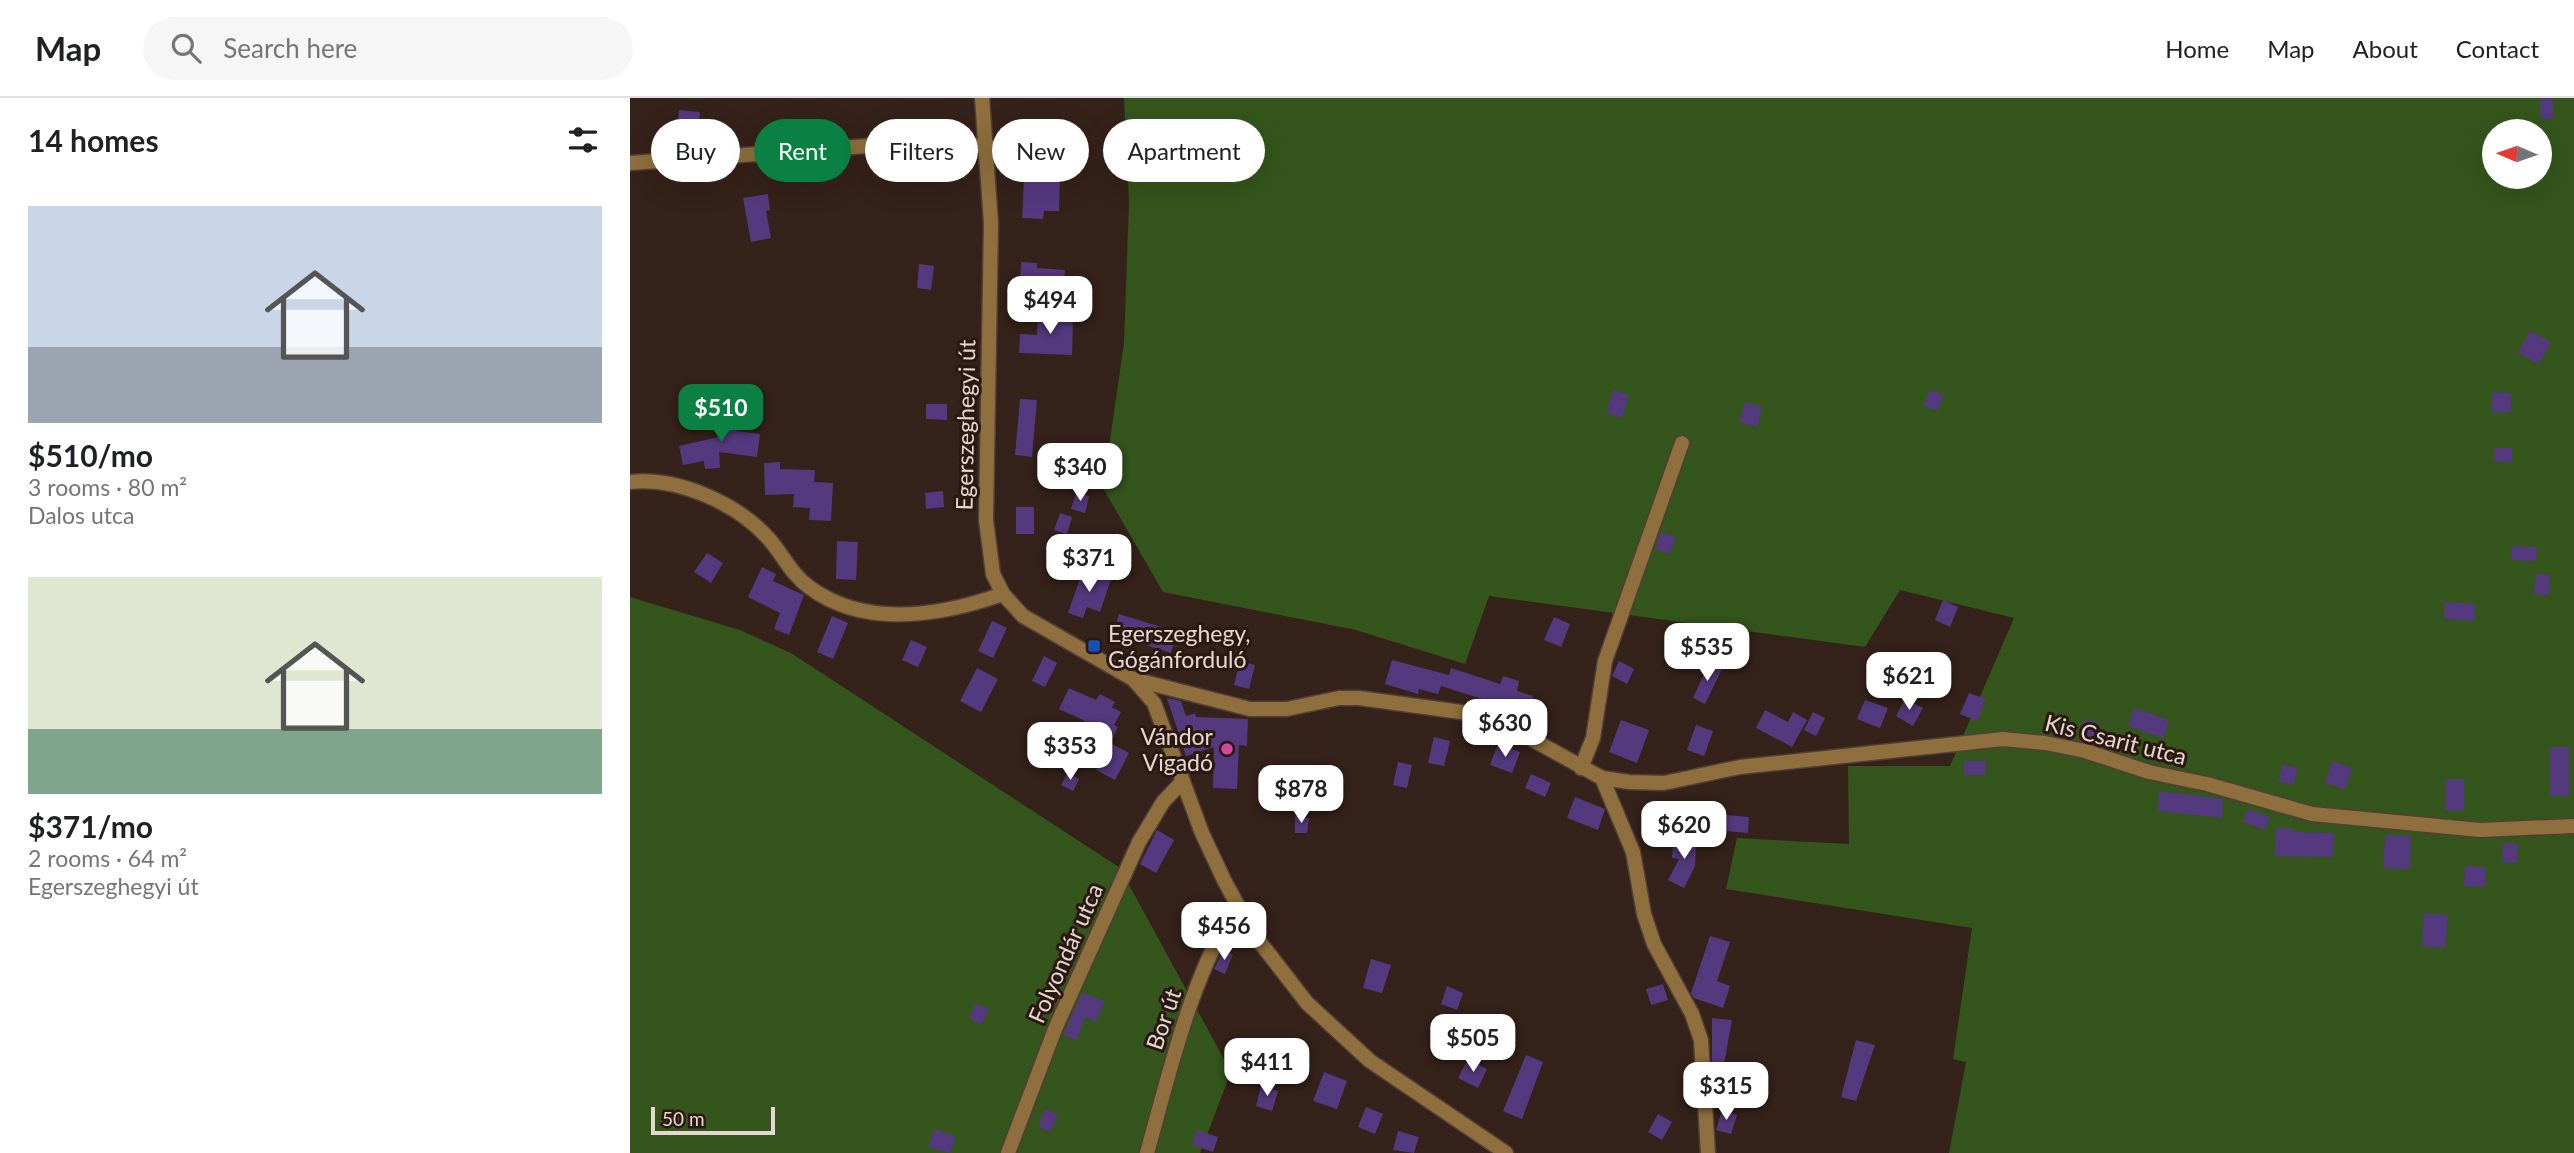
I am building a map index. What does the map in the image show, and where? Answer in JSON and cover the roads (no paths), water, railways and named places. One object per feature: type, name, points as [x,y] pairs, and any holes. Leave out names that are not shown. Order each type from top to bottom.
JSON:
[{"type":"street","name":"Egerszeghegyi út","points":[[982,98],[988,146],[991,285],[986,520],[993,574],[1003,594],[1023,616],[1042,630],[1133,679],[1250,709],[1287,709],[1339,698],[1359,698],[1486,717],[1602,778]]},
{"type":"street","points":[[630,163],[896,144],[988,146]]},
{"type":"street","points":[[1581,768],[1593,737],[1605,661],[1682,443]]},
{"type":"street","points":[[630,482],[660,482],[682,488],[741,515],[771,541],[792,572],[809,587],[829,600],[852,608],[913,614],[975,604],[1003,594]]},
{"type":"street","name":"Egerszeghegyi út","points":[[1133,679],[1154,703],[1210,854],[1237,907],[1293,987],[1334,1030],[1370,1061],[1506,1153]]},
{"type":"street","name":"Kis Csarit utca","points":[[1602,778],[1664,783],[1740,766],[2003,739],[2024,740],[2085,751],[2149,772],[2207,784],[2312,814],[2480,830],[2574,826]]},
{"type":"street","points":[[1602,778],[1633,852],[1644,914],[1654,943],[1692,1014],[1701,1040],[1708,1153]]},
{"type":"street","name":"Folyondár utca","points":[[1008,1153],[1055,1030],[1139,842],[1163,802],[1183,781]]},
{"type":"street","name":"Bor út","points":[[1147,1153],[1173,1059],[1202,977],[1225,923],[1237,907]]},
{"type":"place","name":"Egerszeghegy, Gógánforduló","points":[[1094,646]]},
{"type":"place","name":"Vándor Vigadó","points":[[1227,749]]}]
